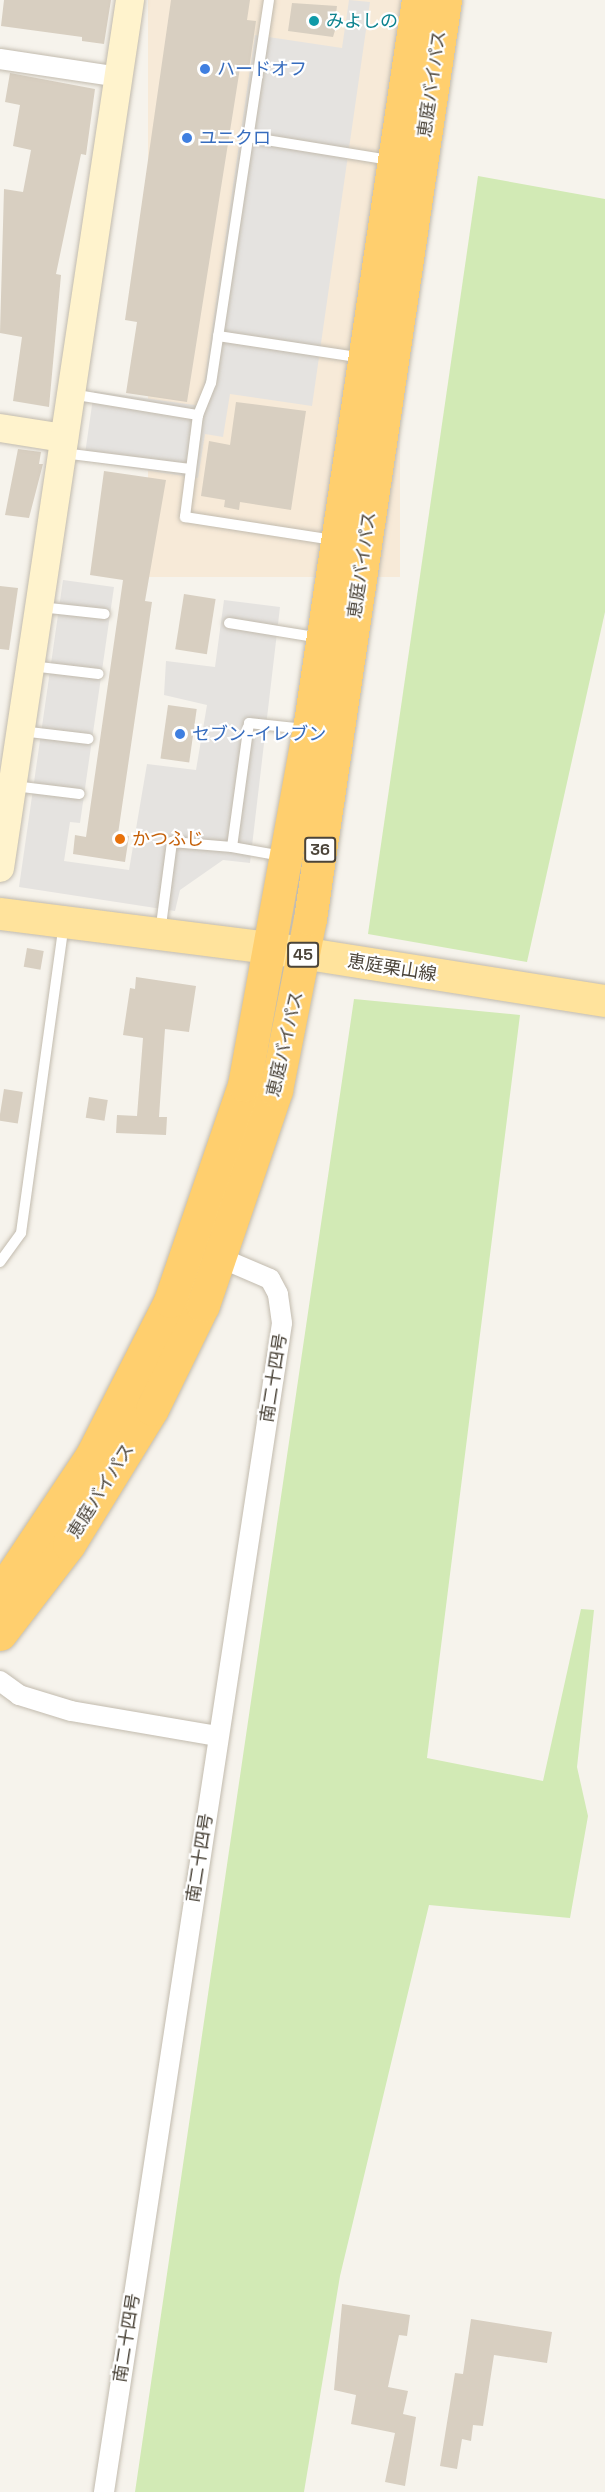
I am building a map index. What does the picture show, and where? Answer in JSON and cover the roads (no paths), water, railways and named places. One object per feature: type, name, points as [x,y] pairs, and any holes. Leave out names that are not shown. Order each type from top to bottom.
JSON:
[{"type":"highway","name":"恵庭バイパス","points":[[0,1593],[92,1455],[170,1301],[244,1085],[309,729],[335,540],[418,0]]},
{"type":"highway","name":"恵庭バイパス","points":[[0,1634],[69,1544],[152,1409],[221,1258],[276,1090],[305,955],[445,0]]},
{"type":"main road","name":"恵庭栗山線","points":[[0,914],[270,948],[605,1001]]},
{"type":"street","points":[[0,868],[9,770],[21,730],[130,0]]},
{"type":"street","points":[[0,59],[119,77]]},
{"type":"street","points":[[0,428],[63,445]]},
{"type":"street","name":"南二十四号","points":[[104,2492],[282,1323],[278,1294],[270,1279],[221,1258]]},
{"type":"street","points":[[0,1681],[19,1695],[71,1711],[219,1736]]},
{"type":"lane","points":[[269,0],[211,384],[198,415],[185,517],[335,540]]},
{"type":"lane","points":[[248,137],[393,160]]},
{"type":"lane","points":[[218,336],[363,358]]},
{"type":"lane","points":[[71,394],[198,415]]},
{"type":"lane","points":[[63,445],[190,469]]},
{"type":"lane","points":[[39,607],[105,614]]},
{"type":"lane","points":[[229,623],[322,638]]},
{"type":"lane","points":[[31,666],[99,674]]},
{"type":"lane","points":[[232,847],[249,723],[309,729]]},
{"type":"lane","points":[[21,730],[89,739]]},
{"type":"lane","points":[[9,770],[80,794]]},
{"type":"lane","points":[[160,934],[172,842],[232,847],[286,856]]},
{"type":"lane","points":[[0,1262],[21,1233],[64,922]]},
{"type":"place","name":"みよしの","points":[[314,21]]},
{"type":"place","name":"ハードオフ","points":[[205,69]]},
{"type":"place","name":"ユニクロ","points":[[187,138]]},
{"type":"place","name":"セブン-イレブン","points":[[180,734]]},
{"type":"place","name":"かつふじ","points":[[120,839]]}]
